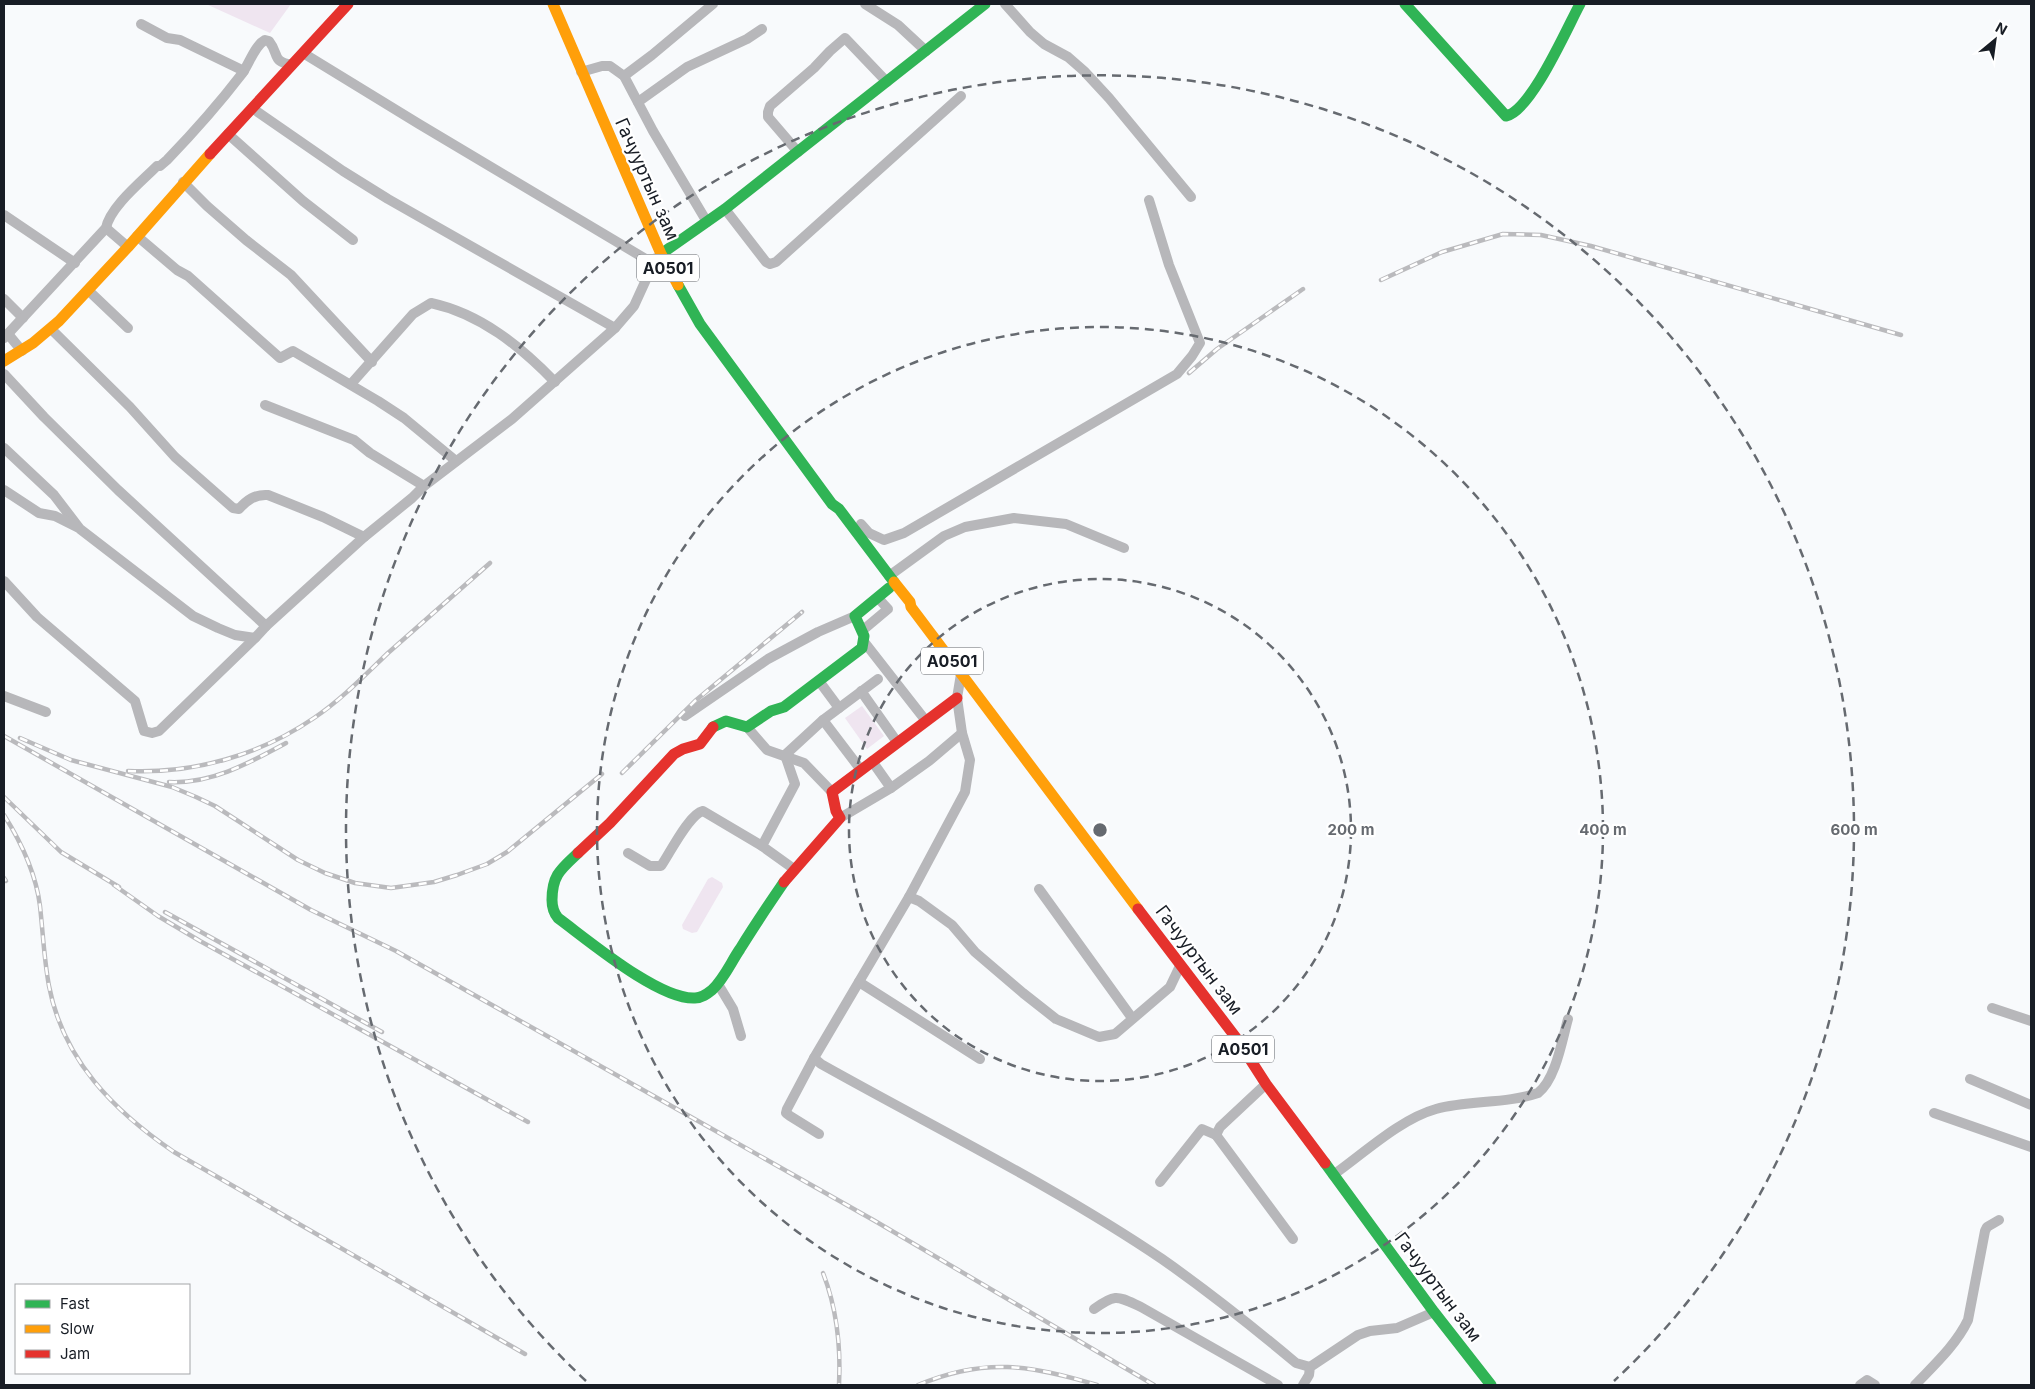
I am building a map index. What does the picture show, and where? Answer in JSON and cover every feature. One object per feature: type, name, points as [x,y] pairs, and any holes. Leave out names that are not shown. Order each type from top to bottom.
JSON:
[{"type":"main road","points":[[4,361],[52,328],[128,247],[183,182],[348,4]]},
{"type":"main road","name":"Гачууртын зам","points":[[552,4],[656,258],[700,324],[834,502],[889,582],[910,602],[911,607],[1180,966],[1237,1039],[1266,1084],[1434,1312],[1491,1385]]},
{"type":"main road","points":[[1405,4],[1506,116],[1511,115],[1524,105],[1536,87],[1580,4]]},
{"type":"main road","points":[[656,258],[725,209],[982,5]]},
{"type":"main road","points":[[889,582],[878,598],[856,616],[865,636],[865,643],[862,648],[784,707],[771,711],[747,727],[726,721],[720,722],[700,744],[683,748],[674,754],[610,823],[561,869],[553,881],[552,906],[554,913],[558,918],[647,982],[686,997],[704,996],[718,984],[762,912],[794,869],[840,818],[836,812],[832,792],[957,698]]},
{"type":"street","points":[[624,76],[652,56],[713,4]]},
{"type":"street","points":[[865,4],[898,25],[926,51]]},
{"type":"street","points":[[1006,4],[1030,32],[1044,44],[1068,57],[1109,98],[1191,197]]},
{"type":"street","points":[[140,24],[167,38],[180,40],[244,71]]},
{"type":"street","points":[[638,102],[687,67],[747,39],[762,29]]},
{"type":"street","points":[[798,152],[768,118],[770,106],[845,38],[887,82]]},
{"type":"street","points":[[22,350],[6,336],[106,228],[113,212],[156,166],[160,166],[167,160],[206,119],[244,71],[258,46],[265,40],[271,43],[278,61],[292,65]]},
{"type":"street","points":[[4,581],[37,617],[135,701],[144,732],[152,733],[159,731],[266,626],[364,537],[424,486],[512,419],[615,328],[634,306],[656,258],[419,124],[303,53]]},
{"type":"street","points":[[581,72],[602,66],[610,66],[624,76],[665,153],[707,222]]},
{"type":"street","points":[[725,209],[766,262],[770,264],[776,262],[961,96]]},
{"type":"street","points":[[252,108],[343,171],[388,199],[615,328]]},
{"type":"street","points":[[228,134],[303,201],[353,240]]},
{"type":"street","points":[[183,182],[246,240],[291,275],[372,362]]},
{"type":"street","points":[[834,502],[869,533],[884,540],[897,536],[1177,374],[1200,343],[1170,265],[1149,200]]},
{"type":"street","points":[[4,215],[75,263]]},
{"type":"street","points":[[106,228],[128,247]]},
{"type":"street","points":[[137,236],[177,270],[188,276],[280,358],[293,351],[351,384],[404,418],[456,461]]},
{"type":"street","points":[[88,290],[128,328]]},
{"type":"street","points":[[4,299],[23,318]]},
{"type":"street","points":[[351,384],[413,314],[431,303],[452,308],[492,328],[535,362],[555,382]]},
{"type":"street","points":[[52,328],[130,407],[175,457],[233,508],[239,510],[259,494],[268,495],[323,517],[364,537]]},
{"type":"street","points":[[4,374],[44,417],[118,490],[266,626]]},
{"type":"street","points":[[265,405],[348,437],[424,486]]},
{"type":"street","points":[[4,448],[54,495],[80,528]]},
{"type":"street","points":[[4,490],[39,513],[55,516],[80,528],[193,616],[235,635],[255,638]]},
{"type":"street","points":[[889,582],[944,536],[965,527],[1014,518],[1066,524],[1124,548]]},
{"type":"street","points":[[863,630],[888,609],[878,598]]},
{"type":"street","points":[[685,716],[768,659],[818,632],[856,616]]},
{"type":"street","points":[[865,643],[926,721]]},
{"type":"street","points":[[819,1134],[786,1113],[796,1090],[909,897],[965,792],[970,760],[962,733],[957,698],[962,674]]},
{"type":"street","points":[[785,756],[824,720],[878,679]]},
{"type":"street","points":[[819,681],[839,708]]},
{"type":"street","points":[[861,692],[897,742]]},
{"type":"street","points":[[4,696],[46,712]]},
{"type":"street","points":[[824,720],[861,770]]},
{"type":"street","points":[[747,727],[767,750],[804,763],[832,792]]},
{"type":"street","points":[[840,818],[891,788],[929,761],[962,733]]},
{"type":"street","points":[[762,846],[795,784],[785,756]]},
{"type":"street","points":[[872,761],[891,788]]},
{"type":"street","points":[[628,853],[650,866],[662,866],[690,820],[697,812],[703,811],[762,846],[794,869]]},
{"type":"street","points":[[1039,889],[1132,1018]]},
{"type":"street","points":[[909,897],[952,925],[975,952],[1056,1019],[1099,1037],[1115,1034],[1170,987],[1180,966]]},
{"type":"street","points":[[859,982],[980,1059]]},
{"type":"street","points":[[718,984],[733,1009],[741,1036]]},
{"type":"street","points":[[1992,1008],[2031,1021]]},
{"type":"street","points":[[1333,1175],[1416,1117],[1435,1110],[1462,1104],[1538,1093],[1550,1078],[1568,1019]]},
{"type":"street","points":[[814,1058],[821,1064],[1093,1216],[1161,1259],[1203,1289],[1296,1363],[1310,1368]]},
{"type":"street","points":[[1970,1079],[2031,1105]]},
{"type":"street","points":[[1216,1135],[1220,1127],[1266,1084]]},
{"type":"street","points":[[1934,1113],[2031,1147]]},
{"type":"street","points":[[1160,1182],[1202,1129],[1216,1135],[1292,1239]]},
{"type":"street","points":[[1915,1385],[1939,1361],[1963,1330],[1968,1320],[1985,1231],[1987,1227],[1999,1220]]},
{"type":"street","points":[[1094,1309],[1108,1298],[1119,1297],[1141,1306],[1278,1385]]},
{"type":"street","points":[[1303,1385],[1309,1375],[1310,1368],[1358,1336],[1370,1331],[1397,1328],[1434,1312]]},
{"type":"street","points":[[1860,1385],[1867,1380],[1876,1385]]},
{"type":"shaded area","points":[[206,4],[291,4],[270,33]]},
{"type":"shaded area","points":[[862,706],[884,736],[867,749],[845,718]]},
{"type":"shaded area","points":[[712,877],[722,883],[723,887],[697,932],[692,933],[683,929],[682,925],[708,879]]},
{"type":"railway","points":[[1381,280],[1442,252],[1503,234],[1541,235],[1591,246],[1901,335]]},
{"type":"railway","points":[[1189,373],[1217,349],[1303,289]]},
{"type":"railway","points":[[128,771],[153,771],[202,765],[249,752],[293,731],[324,711],[343,695],[490,563]]},
{"type":"railway","points":[[622,773],[695,701],[802,612]]},
{"type":"railway","points":[[4,736],[311,910],[396,951],[691,1117],[875,1221],[1154,1385]]},
{"type":"railway","points":[[20,738],[71,760],[172,787],[215,806],[298,860],[325,873],[355,883],[391,888],[434,882],[487,864],[507,852],[602,774]]},
{"type":"railway","points":[[169,782],[185,782],[215,776],[244,765],[286,743]]},
{"type":"railway","points":[[4,797],[61,852],[119,887]]},
{"type":"railway","points":[[4,815],[22,847],[35,882],[40,906],[47,976],[56,1013],[66,1037],[79,1060],[112,1101],[131,1119],[174,1152],[525,1354]]},
{"type":"railway","points":[[114,885],[158,916],[200,941],[528,1122]]},
{"type":"railway","points":[[165,912],[382,1032]]},
{"type":"railway","points":[[823,1273],[835,1314],[839,1356],[839,1385]]},
{"type":"railway","points":[[918,1385],[942,1376],[986,1367],[1029,1369],[1097,1385]]},
{"type":"traffic: fast","points":[[661,254],[725,209],[985,4]]},
{"type":"traffic: fast","points":[[1405,4],[1506,116],[1516,111],[1537,85],[1580,4]]},
{"type":"traffic: fast","points":[[678,285],[700,324],[832,504],[839,509],[894,582]]},
{"type":"traffic: fast","points":[[713,727],[726,721],[747,727],[771,711],[784,707],[862,648],[864,636],[855,616],[889,588]]},
{"type":"traffic: fast","points":[[578,853],[562,868],[556,878],[552,891],[552,905],[556,916],[624,967],[663,989],[680,996],[695,998],[704,996],[716,986],[784,882]]},
{"type":"traffic: fast","points":[[1325,1163],[1434,1312],[1491,1385]]},
{"type":"traffic: slow","points":[[553,4],[661,254],[678,285]]},
{"type":"traffic: slow","points":[[4,361],[33,343],[59,321],[128,247],[210,154]]},
{"type":"traffic: slow","points":[[894,582],[1138,909]]},
{"type":"traffic: jam","points":[[210,154],[348,4]]},
{"type":"traffic: jam","points":[[784,882],[840,818],[836,811],[832,792],[957,698]]},
{"type":"traffic: jam","points":[[578,853],[610,823],[674,754],[700,744],[713,727]]},
{"type":"traffic: jam","points":[[1138,909],[1237,1039],[1266,1084],[1325,1163]]}]
